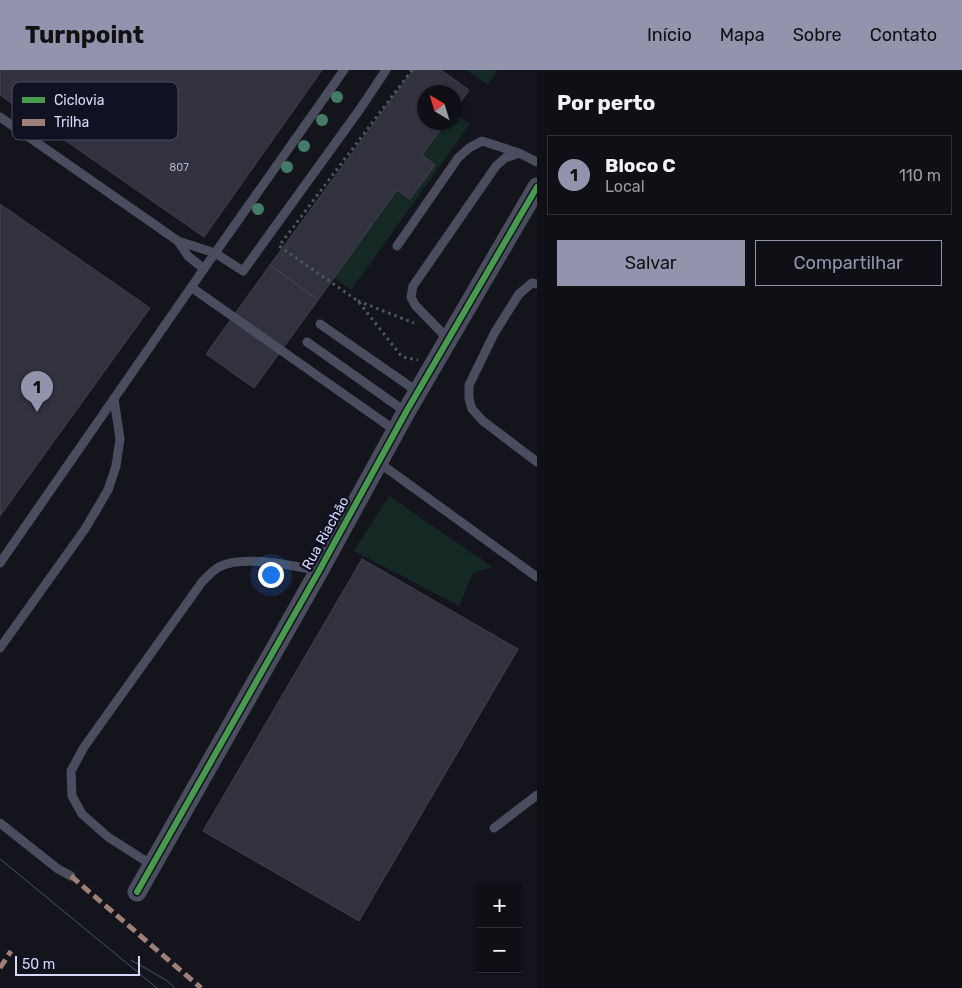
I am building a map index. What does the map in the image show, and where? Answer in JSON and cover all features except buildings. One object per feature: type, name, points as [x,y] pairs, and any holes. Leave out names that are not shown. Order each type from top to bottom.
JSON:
[{"type":"street","name":"Rua Riachão","points":[[137,892],[319,571],[406,412],[537,187]]},
{"type":"lane","points":[[0,563],[215,252],[344,70]]},
{"type":"lane","points":[[33,140],[178,241],[215,252],[242,271],[360,109],[386,70]]},
{"type":"lane","points":[[0,117],[12,125]]},
{"type":"lane","points":[[397,246],[458,158],[469,148],[482,141],[519,153],[537,162]]},
{"type":"lane","points":[[449,340],[416,305],[411,297],[413,286],[496,166],[504,158],[519,153]]},
{"type":"lane","points":[[178,241],[188,256],[204,269]]},
{"type":"lane","points":[[537,284],[532,284],[519,294],[495,332],[470,385],[469,399],[472,408],[483,421],[537,462]]},
{"type":"lane","points":[[191,287],[396,431]]},
{"type":"lane","points":[[320,324],[418,392]]},
{"type":"lane","points":[[307,342],[406,412]]},
{"type":"lane","points":[[0,648],[85,529],[108,490],[116,466],[120,439],[114,399]]},
{"type":"lane","points":[[378,462],[537,577]]},
{"type":"lane","points":[[152,865],[108,837],[82,814],[72,796],[71,771],[84,747],[202,582],[219,567],[235,562],[258,562],[281,563],[319,571]]},
{"type":"lane","points":[[494,828],[537,795]]},
{"type":"lane","points":[[0,823],[58,869],[71,876]]},
{"type":"path","points":[[412,70],[279,246],[358,300],[401,319],[422,325]]},
{"type":"path","points":[[358,300],[402,357],[426,360]]},
{"type":"green space","points":[[466,70],[497,70],[488,85]]},
{"type":"green space","points":[[462,119],[470,124],[351,290],[333,277],[397,190],[410,199],[435,165],[422,155],[441,130],[462,130]]},
{"type":"green space","points":[[389,496],[492,567],[473,573],[459,606],[354,551]]},
{"type":"tram line","points":[[0,859],[157,988]]},
{"type":"tram line","points":[[131,960],[166,980],[175,988]]},
{"type":"marked path","points":[[71,876],[201,988]]},
{"type":"marked path","points":[[0,968],[11,951]]},
{"type":"cycle path","points":[[137,892],[319,571],[406,412],[537,187]]},
{"type":"place","name":"Bloco C","points":[[37,412]]}]
